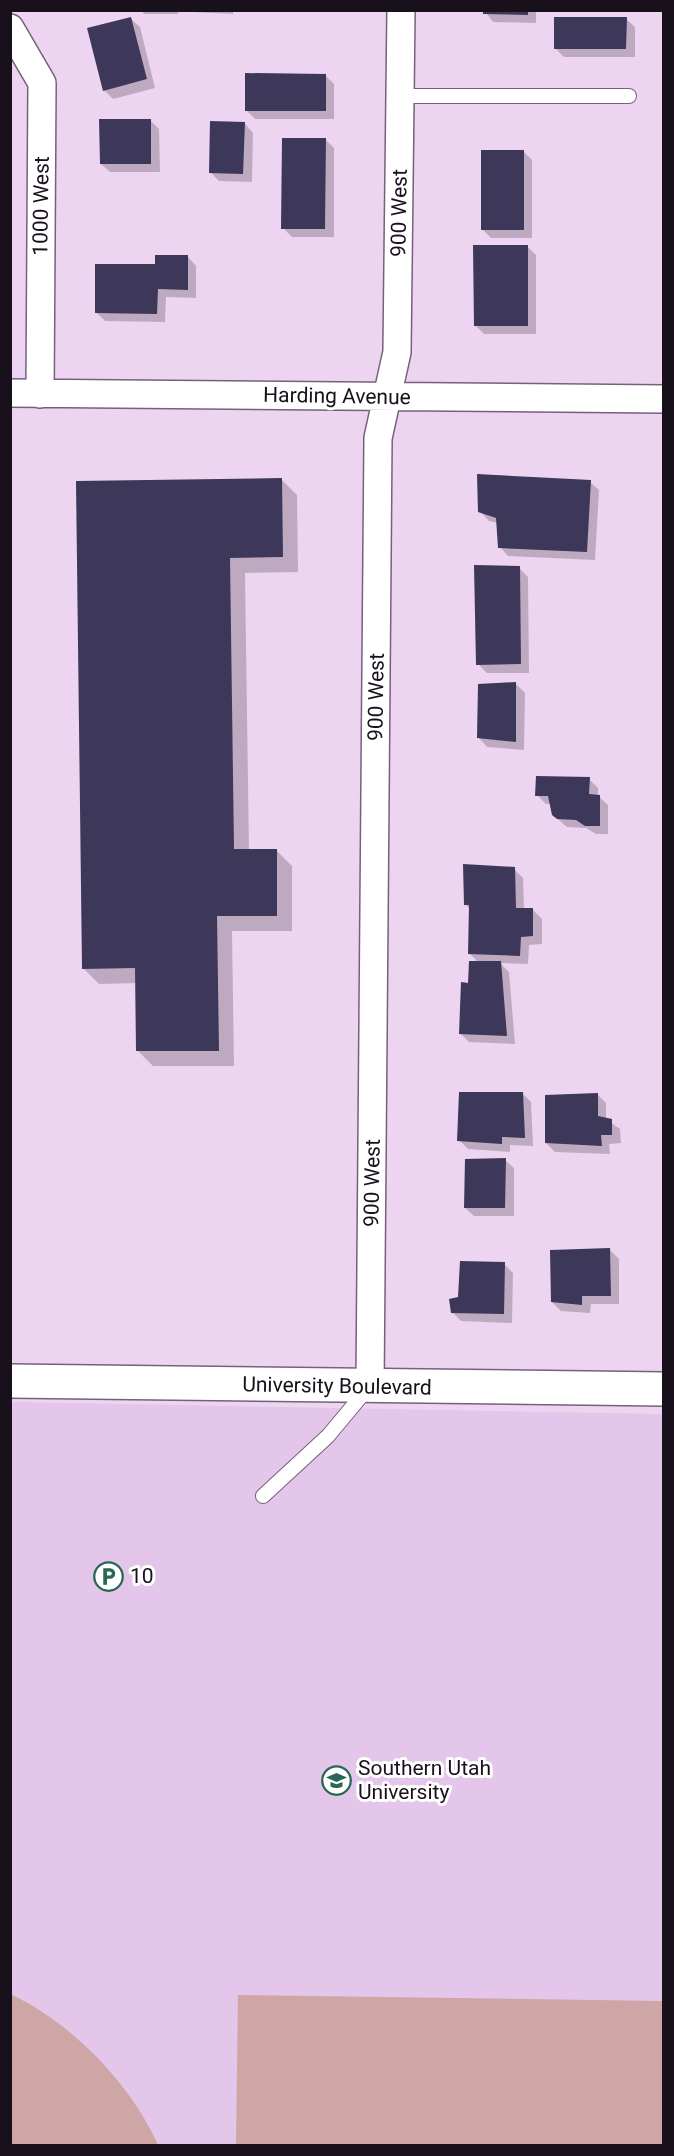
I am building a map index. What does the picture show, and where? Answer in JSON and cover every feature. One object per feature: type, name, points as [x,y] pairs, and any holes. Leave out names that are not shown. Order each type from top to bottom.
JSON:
[{"type":"main road","name":"University Boulevard","points":[[10,1382],[663,1389]]},
{"type":"street","name":"900 West","points":[[370,1386],[378,438],[398,352],[401,10]]},
{"type":"street","name":"1000 West","points":[[10,28],[42,83],[40,394]]},
{"type":"street","name":"Harding Avenue","points":[[10,393],[663,399]]},
{"type":"lane","points":[[400,96],[629,96]]},
{"type":"lane","points":[[263,1496],[328,1436],[370,1386]]},
{"type":"shaded area","name":"Southern Utah University","points":[[11,1402],[663,1414],[663,2145],[11,2146]]},
{"type":"shaded area","points":[[10,1994],[55,2021],[97,2057],[132,2100],[158,2145],[11,2145]]},
{"type":"shaded area","points":[[238,1995],[663,2001],[663,2145],[236,2145]]},
{"type":"building","points":[[483,10],[528,10],[528,15],[483,14]]},
{"type":"building","points":[[131,17],[147,79],[103,91],[87,28]]},
{"type":"building","points":[[554,17],[627,17],[626,49],[554,49]]},
{"type":"building","points":[[245,73],[326,74],[326,111],[245,111]]},
{"type":"building","points":[[99,119],[151,119],[151,164],[100,164]]},
{"type":"building","points":[[210,121],[245,122],[243,174],[209,173]]},
{"type":"building","points":[[282,138],[326,138],[325,229],[281,229]]},
{"type":"building","points":[[481,150],[524,150],[524,230],[481,230]]},
{"type":"building","points":[[473,245],[528,245],[528,326],[474,326]]},
{"type":"building","points":[[155,255],[188,255],[188,290],[158,289],[157,314],[95,313],[95,264],[155,264]]},
{"type":"building","points":[[477,474],[591,480],[587,552],[498,548],[496,518],[478,512]]},
{"type":"building","points":[[282,478],[283,557],[230,558],[234,849],[277,849],[277,916],[217,916],[219,1051],[136,1051],[135,968],[82,969],[76,481]]},
{"type":"building","points":[[474,565],[520,566],[521,664],[476,665]]},
{"type":"building","points":[[516,682],[516,742],[477,738],[478,684]]},
{"type":"building","points":[[536,776],[590,777],[589,794],[600,795],[600,826],[585,826],[576,820],[557,819],[552,815],[548,796],[535,796]]},
{"type":"building","points":[[463,864],[515,867],[516,908],[533,908],[533,936],[521,937],[520,956],[468,954],[469,905],[464,905]]},
{"type":"building","points":[[469,961],[501,961],[507,1036],[459,1034],[461,982],[468,983]]},
{"type":"building","points":[[459,1092],[523,1092],[525,1138],[502,1137],[502,1144],[457,1141]]},
{"type":"building","points":[[598,1093],[598,1116],[612,1119],[612,1135],[601,1135],[602,1146],[545,1143],[545,1095]]},
{"type":"building","points":[[506,1158],[505,1208],[464,1208],[465,1159]]},
{"type":"building","points":[[610,1248],[611,1296],[582,1296],[582,1305],[551,1302],[550,1250]]},
{"type":"building","points":[[460,1261],[505,1262],[504,1314],[451,1313],[449,1299],[458,1297]]},
{"type":"place","name":"10","points":[[109,1576]]},
{"type":"place","name":"Southern Utah University","points":[[337,1780]]}]
